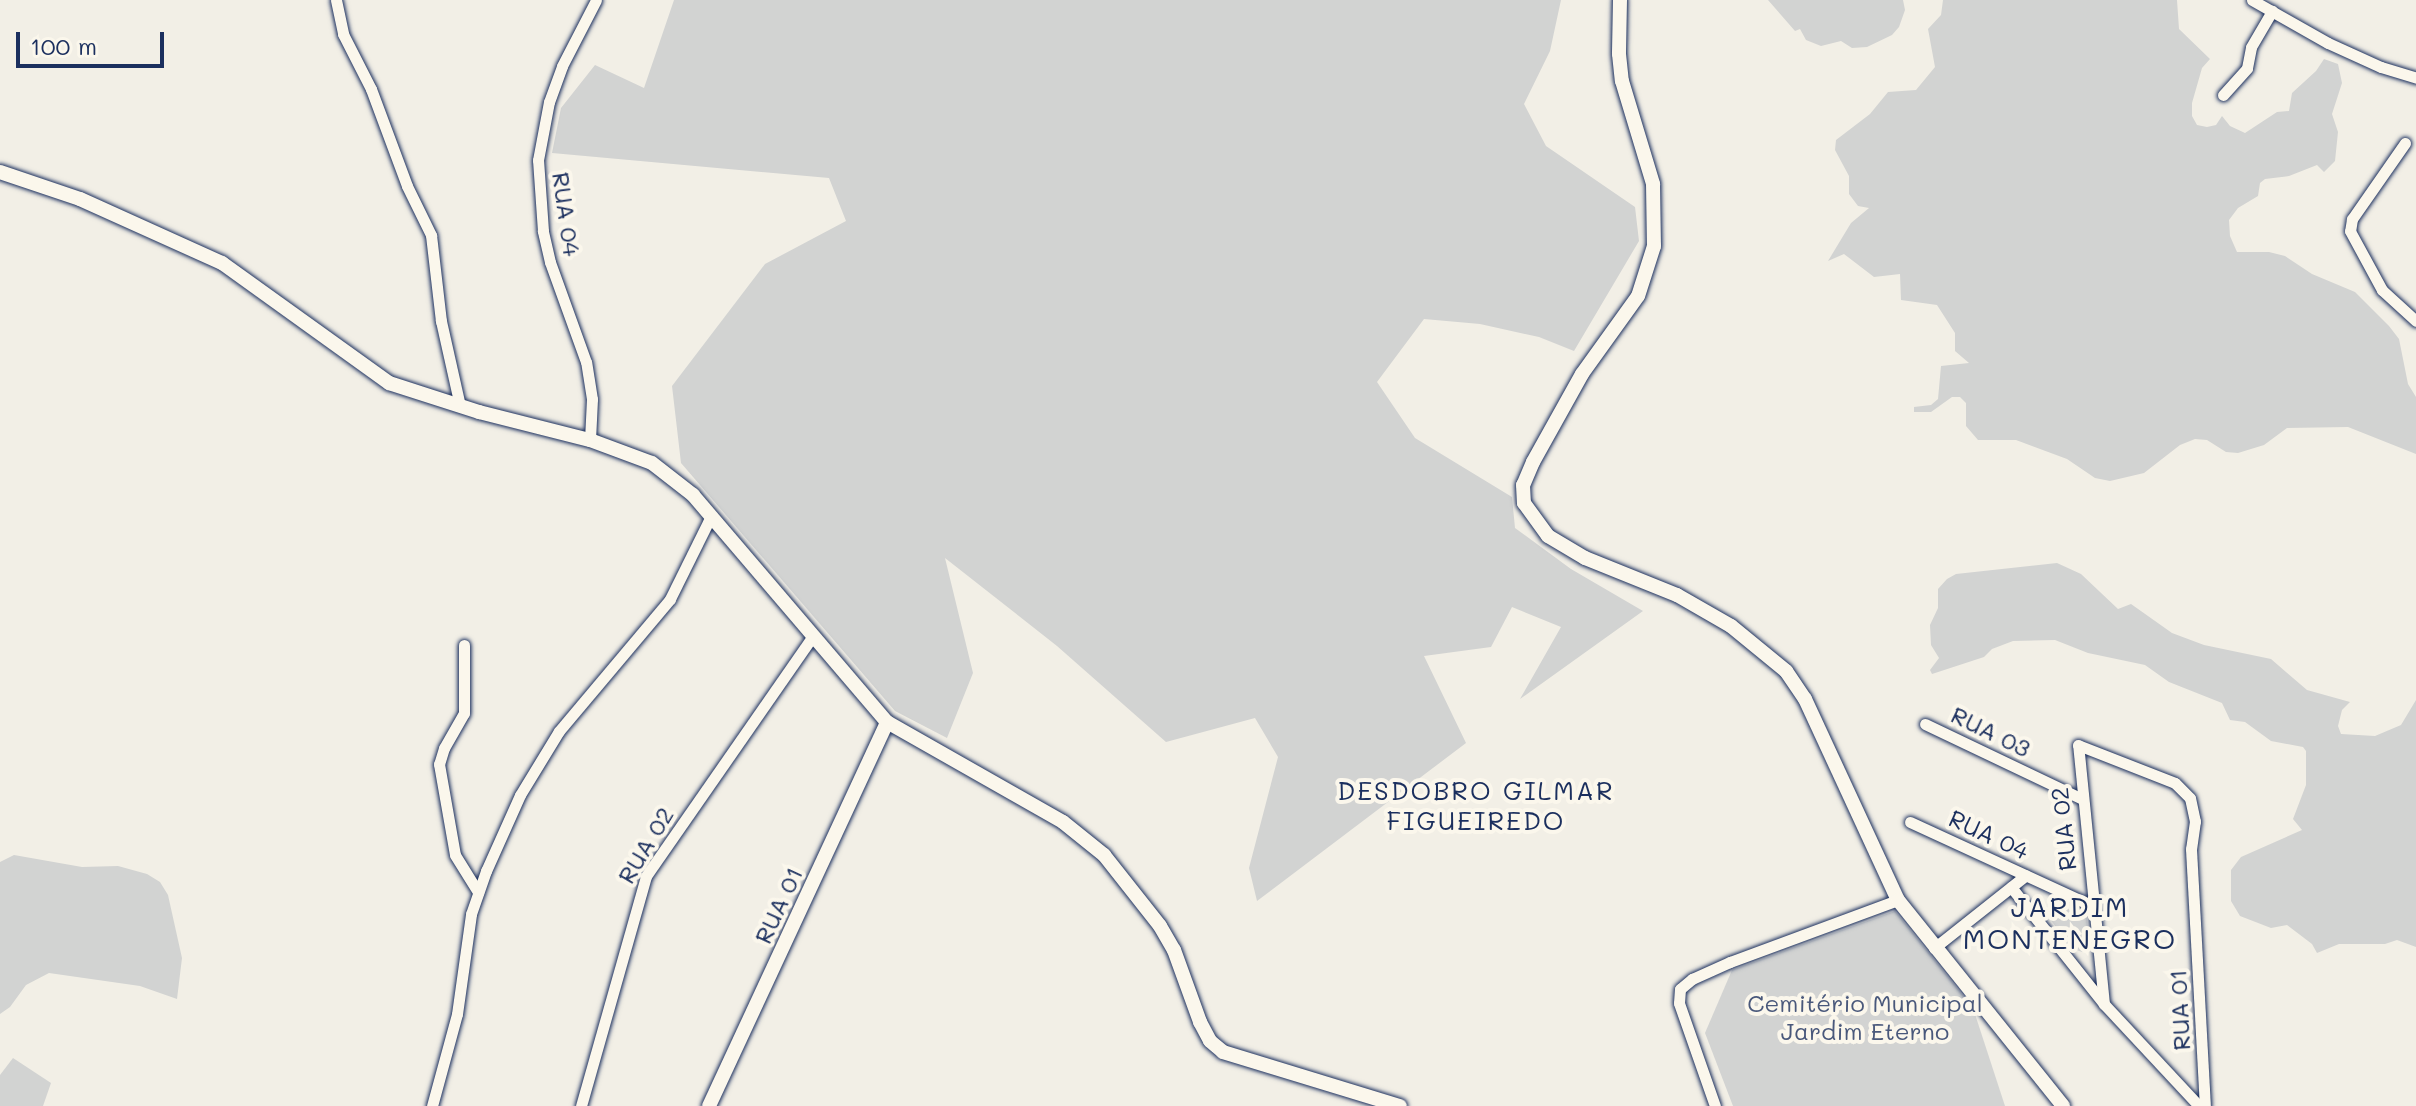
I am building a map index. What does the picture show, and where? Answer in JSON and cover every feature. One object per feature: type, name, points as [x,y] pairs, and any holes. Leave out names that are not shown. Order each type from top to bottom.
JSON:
[{"type":"street","points":[[336,0],[343,34],[371,89],[407,186],[431,235],[441,321],[460,406]]},
{"type":"street","name":"RUA 04","points":[[590,440],[592,399],[586,362],[546,247],[538,160],[549,102],[562,66],[596,0]]},
{"type":"street","points":[[1620,0],[1622,81],[1653,184],[1654,246],[1638,296],[1582,374],[1533,462],[1523,485],[1524,503],[1548,536],[1585,558],[1677,595],[1731,626],[1786,671],[1805,699],[1898,900],[2063,1106]]},
{"type":"street","points":[[2252,0],[2354,55],[2416,78]]},
{"type":"street","points":[[2223,95],[2247,68],[2251,47],[2272,11]]},
{"type":"street","points":[[2405,143],[2352,219],[2350,231],[2382,290],[2416,321]]},
{"type":"street","points":[[0,172],[80,199],[194,248],[254,284],[389,383],[460,406],[590,440],[652,463],[674,477],[887,722],[1086,837],[1160,926],[1181,968],[1210,1041],[1223,1052],[1400,1106]]},
{"type":"street","points":[[432,1106],[457,1014],[478,892],[538,762],[670,599],[711,516]]},
{"type":"street","name":"RUA 02","points":[[581,1106],[646,876],[812,637]]},
{"type":"street","points":[[464,645],[464,713],[444,748],[439,764],[455,855],[478,892]]},
{"type":"street","name":"RUA 01","points":[[709,1106],[887,722]]},
{"type":"street","name":"RUA 03","points":[[1925,724],[2082,799]]},
{"type":"street","name":"RUA 02","points":[[2078,745],[2104,1004]]},
{"type":"street","name":"RUA 01","points":[[2078,745],[2175,783],[2190,798],[2195,821],[2191,849],[2202,1106]]},
{"type":"street","name":"RUA 04","points":[[1910,822],[2093,906]]},
{"type":"street","points":[[1934,948],[2026,875]]},
{"type":"street","points":[[2011,887],[2104,1004],[2202,1106]]},
{"type":"street","points":[[1715,1106],[1679,1003],[1680,989],[1692,979],[1730,962],[1898,900]]},
{"type":"green space","points":[[674,0],[1561,0],[1550,51],[1524,104],[1546,146],[1635,207],[1639,241],[1574,351],[1539,337],[1480,324],[1424,319],[1377,382],[1415,438],[1512,497],[1515,528],[1571,569],[1643,611],[1520,699],[1561,627],[1512,607],[1491,647],[1424,656],[1466,743],[1257,901],[1249,868],[1278,757],[1255,718],[1166,742],[1057,646],[945,558],[973,673],[947,738],[895,711],[681,463],[672,386],[765,264],[846,221],[829,178],[552,153],[561,108],[595,65],[644,88]]},
{"type":"green space","points":[[1768,0],[1903,0],[1905,10],[1899,27],[1892,35],[1867,47],[1852,48],[1841,41],[1821,46],[1806,40],[1800,29],[1795,31]]},
{"type":"green space","points":[[1943,0],[2177,0],[2179,29],[2210,59],[2202,68],[2192,103],[2192,116],[2197,125],[2207,127],[2216,125],[2222,116],[2230,126],[2245,133],[2277,112],[2289,111],[2292,93],[2324,59],[2338,64],[2342,83],[2332,114],[2338,132],[2335,161],[2324,172],[2317,165],[2289,176],[2265,179],[2260,183],[2258,196],[2238,208],[2229,220],[2230,236],[2237,252],[2269,252],[2285,256],[2312,274],[2355,292],[2389,326],[2399,339],[2408,384],[2416,397],[2416,454],[2348,427],[2287,428],[2264,445],[2238,453],[2226,452],[2207,440],[2195,439],[2180,445],[2144,473],[2110,481],[2095,478],[2067,459],[2016,440],[1978,440],[1966,426],[1966,403],[1960,397],[1952,397],[1931,412],[1914,412],[1914,407],[1931,405],[1938,399],[1941,366],[1969,363],[1955,351],[1955,333],[1937,305],[1901,300],[1900,274],[1874,277],[1844,254],[1828,261],[1851,223],[1869,208],[1858,206],[1849,194],[1849,176],[1835,150],[1836,140],[1870,114],[1888,92],[1916,90],[1935,67],[1928,29],[1941,15]]},
{"type":"green space","points":[[2057,563],[2081,574],[2118,609],[2131,604],[2172,633],[2204,645],[2271,659],[2307,690],[2350,702],[2342,710],[2338,726],[2341,734],[2375,736],[2401,725],[2416,700],[2416,947],[2397,940],[2385,944],[2339,944],[2317,953],[2312,944],[2287,925],[2271,928],[2240,916],[2231,901],[2231,870],[2241,857],[2302,830],[2293,819],[2306,785],[2306,751],[2303,747],[2271,741],[2245,722],[2230,720],[2222,703],[2169,682],[2145,665],[2088,653],[2055,640],[2013,641],[1992,649],[1984,657],[1932,674],[1930,670],[1939,658],[1931,645],[1930,625],[1938,608],[1938,589],[1947,579],[1956,574]]},
{"type":"green space","points":[[14,855],[82,867],[118,866],[147,874],[160,882],[168,895],[182,958],[177,999],[140,986],[49,973],[26,985],[10,1007],[0,1014],[0,862]]},
{"type":"green space","points":[[2060,905],[2087,918],[2089,947],[2082,952],[2074,949],[2048,917],[2052,906]]},
{"type":"green space","name":"Cemitério Municipal Jardim Eterno","points":[[1895,911],[1973,1008],[2005,1106],[1733,1106],[1705,1033],[1732,970]]},
{"type":"green space","points":[[13,1058],[51,1083],[43,1106],[0,1106],[0,1075]]},
{"type":"district","name":"DESDOBRO GILMAR FIGUEIREDO","points":[[1476,806]]},
{"type":"district","name":"JARDIM MONTENEGRO","points":[[2070,922]]}]
